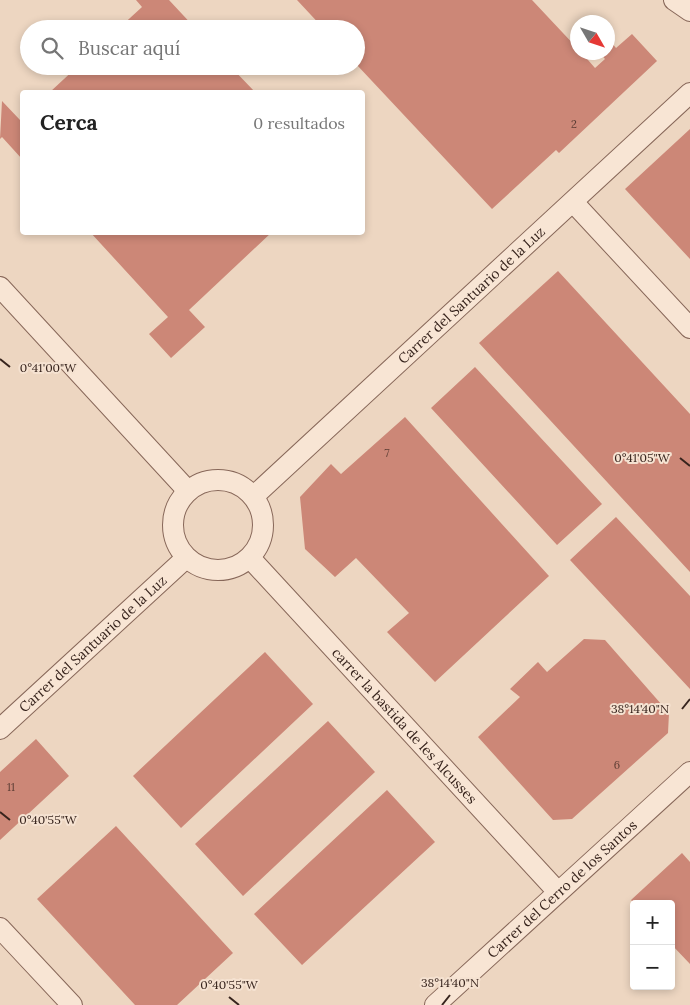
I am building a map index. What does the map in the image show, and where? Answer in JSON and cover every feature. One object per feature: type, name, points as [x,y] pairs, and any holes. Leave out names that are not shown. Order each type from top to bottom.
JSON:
[{"type":"street","points":[[674,0],[690,11]]},
{"type":"street","name":"Carrer del Santuario de la Luz","points":[[254,496],[690,94]]},
{"type":"street","points":[[573,202],[690,328]]},
{"type":"street","points":[[0,287],[188,491]]},
{"type":"street","points":[[216,479],[236,483],[254,496],[264,518],[262,541],[250,558],[236,568],[220,571],[201,568],[186,558],[176,543],[173,524],[176,507],[188,491],[201,483],[216,479]]},
{"type":"street","name":"Carrer del Santuario de la Luz","points":[[0,729],[186,558]]},
{"type":"street","name":"carrer la bastida de les Alcusses","points":[[250,558],[558,892]]},
{"type":"street","name":"Carrer del Cerro de los Santos","points":[[435,1005],[690,772]]},
{"type":"street","points":[[0,928],[72,1005]]},
{"type":"building","points":[[136,0],[169,0],[188,20],[128,20],[142,7]]},
{"type":"building","points":[[297,0],[532,0],[570,40],[570,60],[588,60],[595,68],[604,60],[615,60],[615,47],[616,48],[632,34],[657,61],[559,153],[556,150],[492,209],[365,74],[365,20],[316,20]]},
{"type":"building","points":[[68,75],[239,75],[253,90],[52,90]]},
{"type":"building","points":[[2,101],[20,120],[20,157],[2,137],[0,139]]},
{"type":"building","points":[[690,129],[690,259],[625,189]]},
{"type":"building","points":[[93,235],[269,235],[189,310],[205,327],[171,358],[149,334],[168,317]]},
{"type":"building","points":[[558,271],[690,414],[690,572],[479,343]]},
{"type":"building","points":[[475,367],[602,504],[557,545],[431,408]]},
{"type":"building","points":[[405,417],[549,576],[435,682],[387,632],[409,613],[356,558],[335,577],[305,549],[300,497],[331,464],[341,474]]},
{"type":"building","points":[[616,517],[690,596],[690,689],[570,560]]},
{"type":"building","points":[[584,639],[605,640],[669,713],[668,733],[572,819],[553,820],[478,737],[520,697],[510,689],[538,662],[547,672]]},
{"type":"building","points":[[265,652],[313,704],[181,828],[133,776]]},
{"type":"building","points":[[328,721],[375,772],[243,896],[195,844]]},
{"type":"building","points":[[36,739],[69,776],[0,840],[0,772]]},
{"type":"building","points":[[387,790],[435,842],[302,965],[254,914]]},
{"type":"building","points":[[116,826],[233,953],[177,1005],[135,1005],[37,899]]},
{"type":"building","points":[[682,853],[690,862],[690,964],[675,948],[675,900],[631,900]]}]
